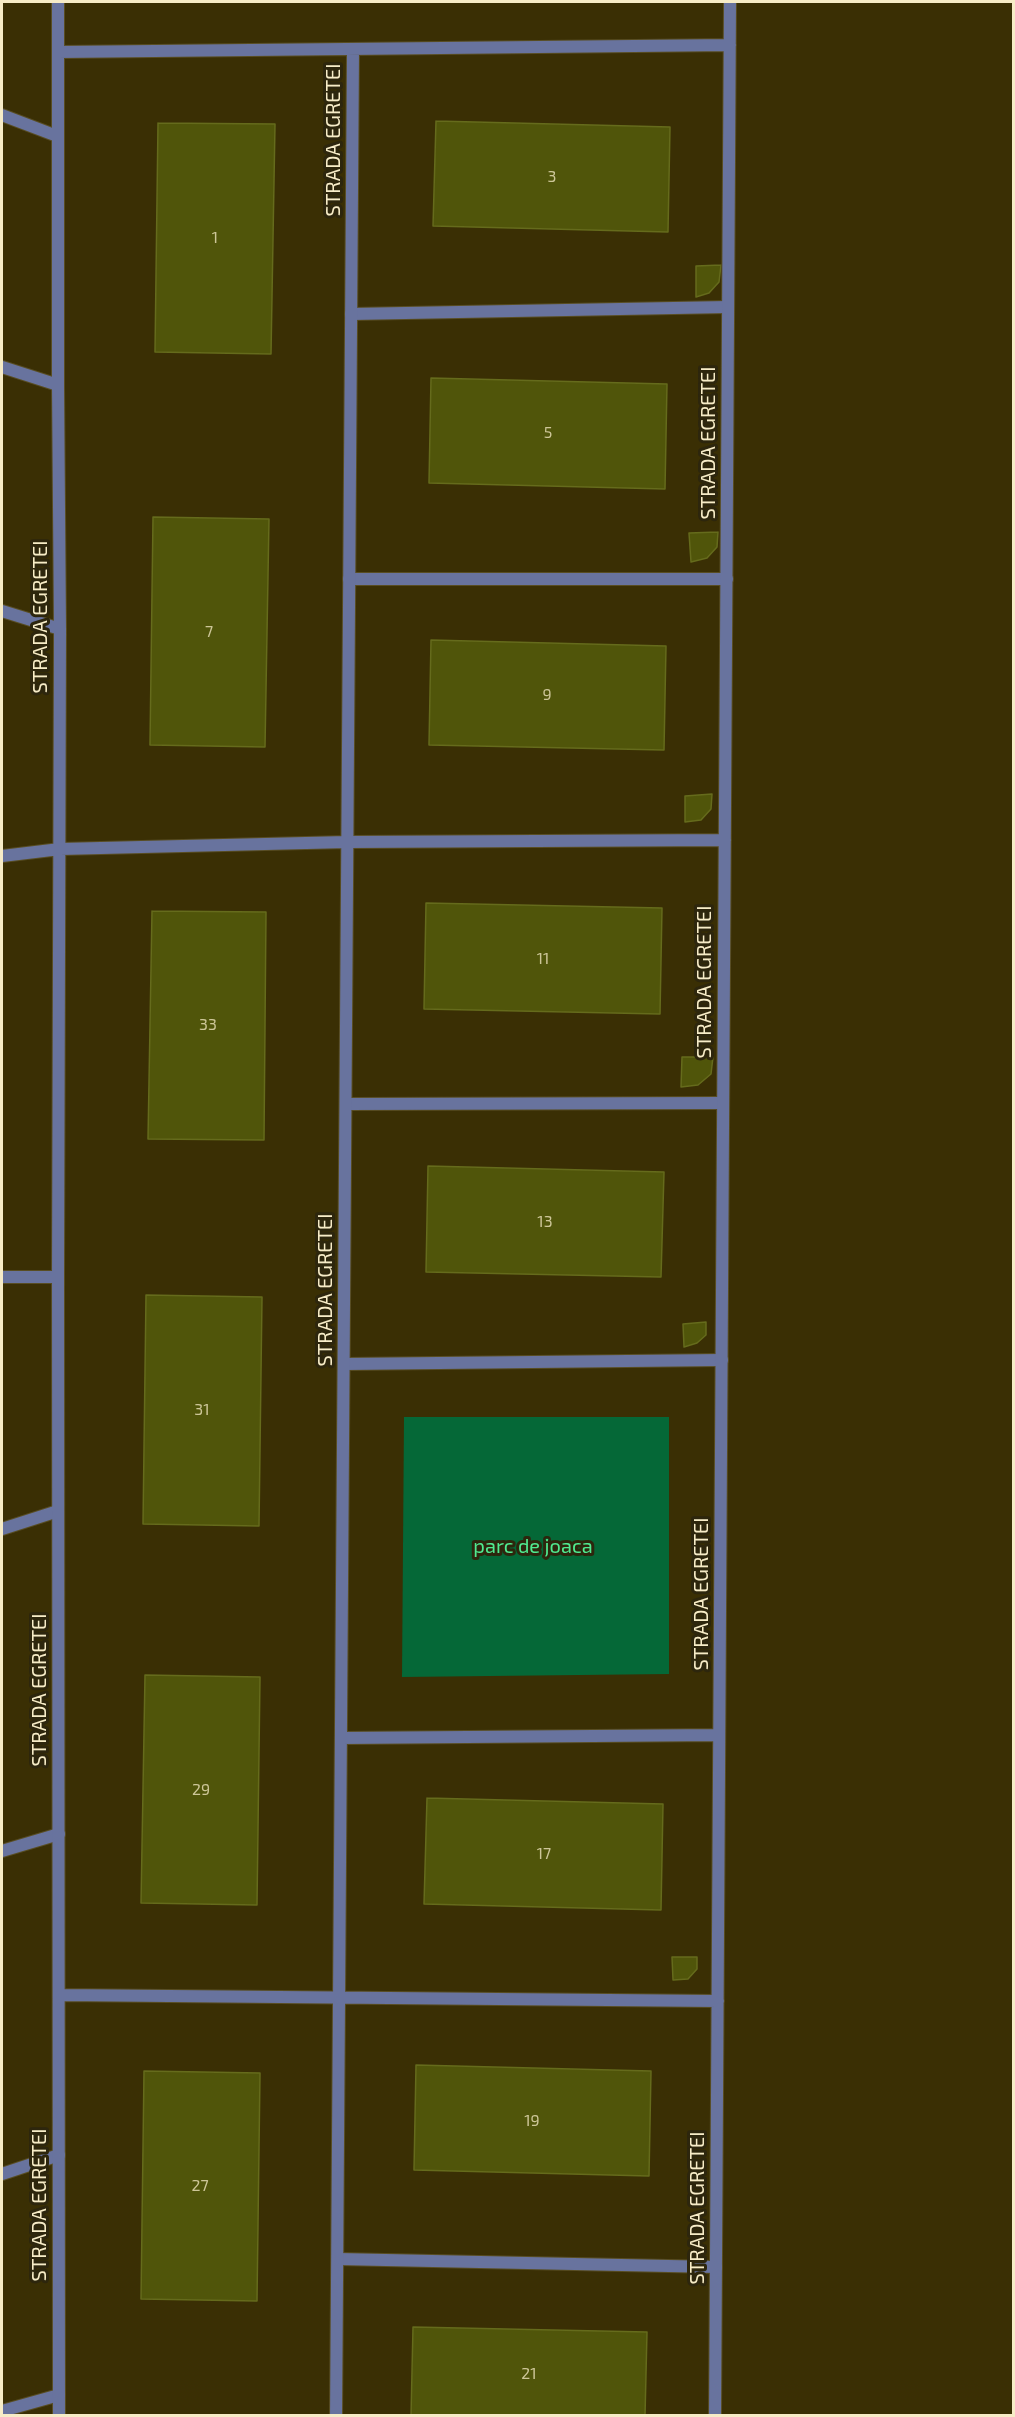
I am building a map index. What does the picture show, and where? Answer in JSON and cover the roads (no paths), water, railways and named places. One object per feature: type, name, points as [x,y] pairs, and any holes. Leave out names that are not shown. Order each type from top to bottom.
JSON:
[{"type":"street","name":"STRADA EGRETEI","points":[[58,2],[59,2415]]},
{"type":"street","name":"STRADA EGRETEI","points":[[715,2415],[730,2]]},
{"type":"street","name":"STRADA EGRETEI","points":[[58,52],[730,45]]},
{"type":"street","name":"STRADA EGRETEI","points":[[336,2415],[353,50]]},
{"type":"street","points":[[2,116],[57,136]]},
{"type":"street","points":[[351,314],[728,307]]},
{"type":"street","points":[[2,367],[58,385]]},
{"type":"street","points":[[349,579],[727,579]]},
{"type":"street","points":[[2,611],[60,628]]},
{"type":"street","points":[[2,856],[60,849],[348,843],[725,840]]},
{"type":"street","points":[[346,1104],[723,1103]]},
{"type":"street","points":[[2,1277],[58,1277]]},
{"type":"street","points":[[344,1364],[722,1360]]},
{"type":"street","points":[[2,1529],[58,1511]]},
{"type":"street","points":[[341,1738],[719,1735]]},
{"type":"street","points":[[2,1851],[59,1834]]},
{"type":"street","points":[[59,1995],[718,2001]]},
{"type":"street","points":[[2,2174],[59,2155]]},
{"type":"street","points":[[338,2259],[717,2266]]},
{"type":"street","points":[[2,2410],[59,2395]]},
{"type":"park label","name":"parc de joaca","points":[[533,1546]]}]
